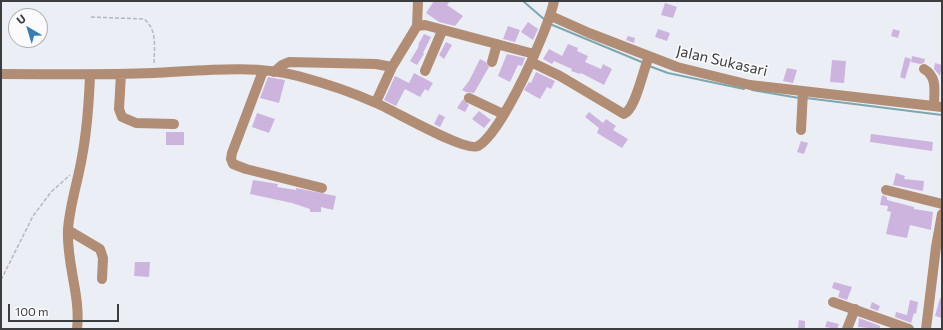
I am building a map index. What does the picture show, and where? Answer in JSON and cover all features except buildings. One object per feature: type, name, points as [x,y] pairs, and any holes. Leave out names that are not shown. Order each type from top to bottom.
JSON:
[{"type":"street","points":[[376,102],[392,67],[417,26],[418,1]]},
{"type":"street","points":[[1,74],[90,75],[154,73],[208,69],[263,71],[297,75],[376,102],[449,139],[472,148],[478,146],[487,139],[514,98],[550,18],[554,1]]},
{"type":"street","name":"Jalan Sukasari","points":[[550,18],[648,58],[750,86],[887,102],[938,106]]},
{"type":"street","points":[[417,26],[424,25],[442,31],[497,44],[533,58],[624,114],[627,112],[634,99],[648,58]]},
{"type":"street","points":[[425,71],[442,31]]},
{"type":"street","points":[[492,62],[497,44]]},
{"type":"street","points":[[274,72],[282,65],[289,62],[376,64],[392,67]]},
{"type":"street","points":[[924,69],[929,72],[934,80],[938,106]]},
{"type":"street","points":[[263,71],[232,153],[231,159],[233,164],[246,169],[322,188]]},
{"type":"street","points":[[121,74],[119,109],[122,117],[136,123],[174,124]]},
{"type":"street","points":[[77,329],[77,312],[68,250],[68,230],[71,203],[80,165],[87,121],[90,75]]},
{"type":"street","points":[[801,130],[803,93]]},
{"type":"street","points":[[469,98],[503,114]]},
{"type":"street","points":[[886,190],[942,204]]},
{"type":"street","points":[[926,329],[939,248],[942,214]]},
{"type":"street","points":[[68,230],[100,250],[102,258],[102,279]]},
{"type":"street","points":[[833,302],[910,329]]},
{"type":"street","points":[[847,329],[855,309]]},
{"type":"path","points":[[91,17],[131,17],[144,19],[149,23],[154,34],[154,73]]},
{"type":"path","points":[[1,280],[33,216],[52,192],[80,165]]},
{"type":"waterway","points":[[523,1],[545,20]]},
{"type":"waterway","points":[[550,24],[644,63]]},
{"type":"waterway","points":[[649,66],[668,73],[744,89]]},
{"type":"waterway","points":[[752,90],[799,98]]},
{"type":"waterway","points":[[806,98],[942,115]]}]
